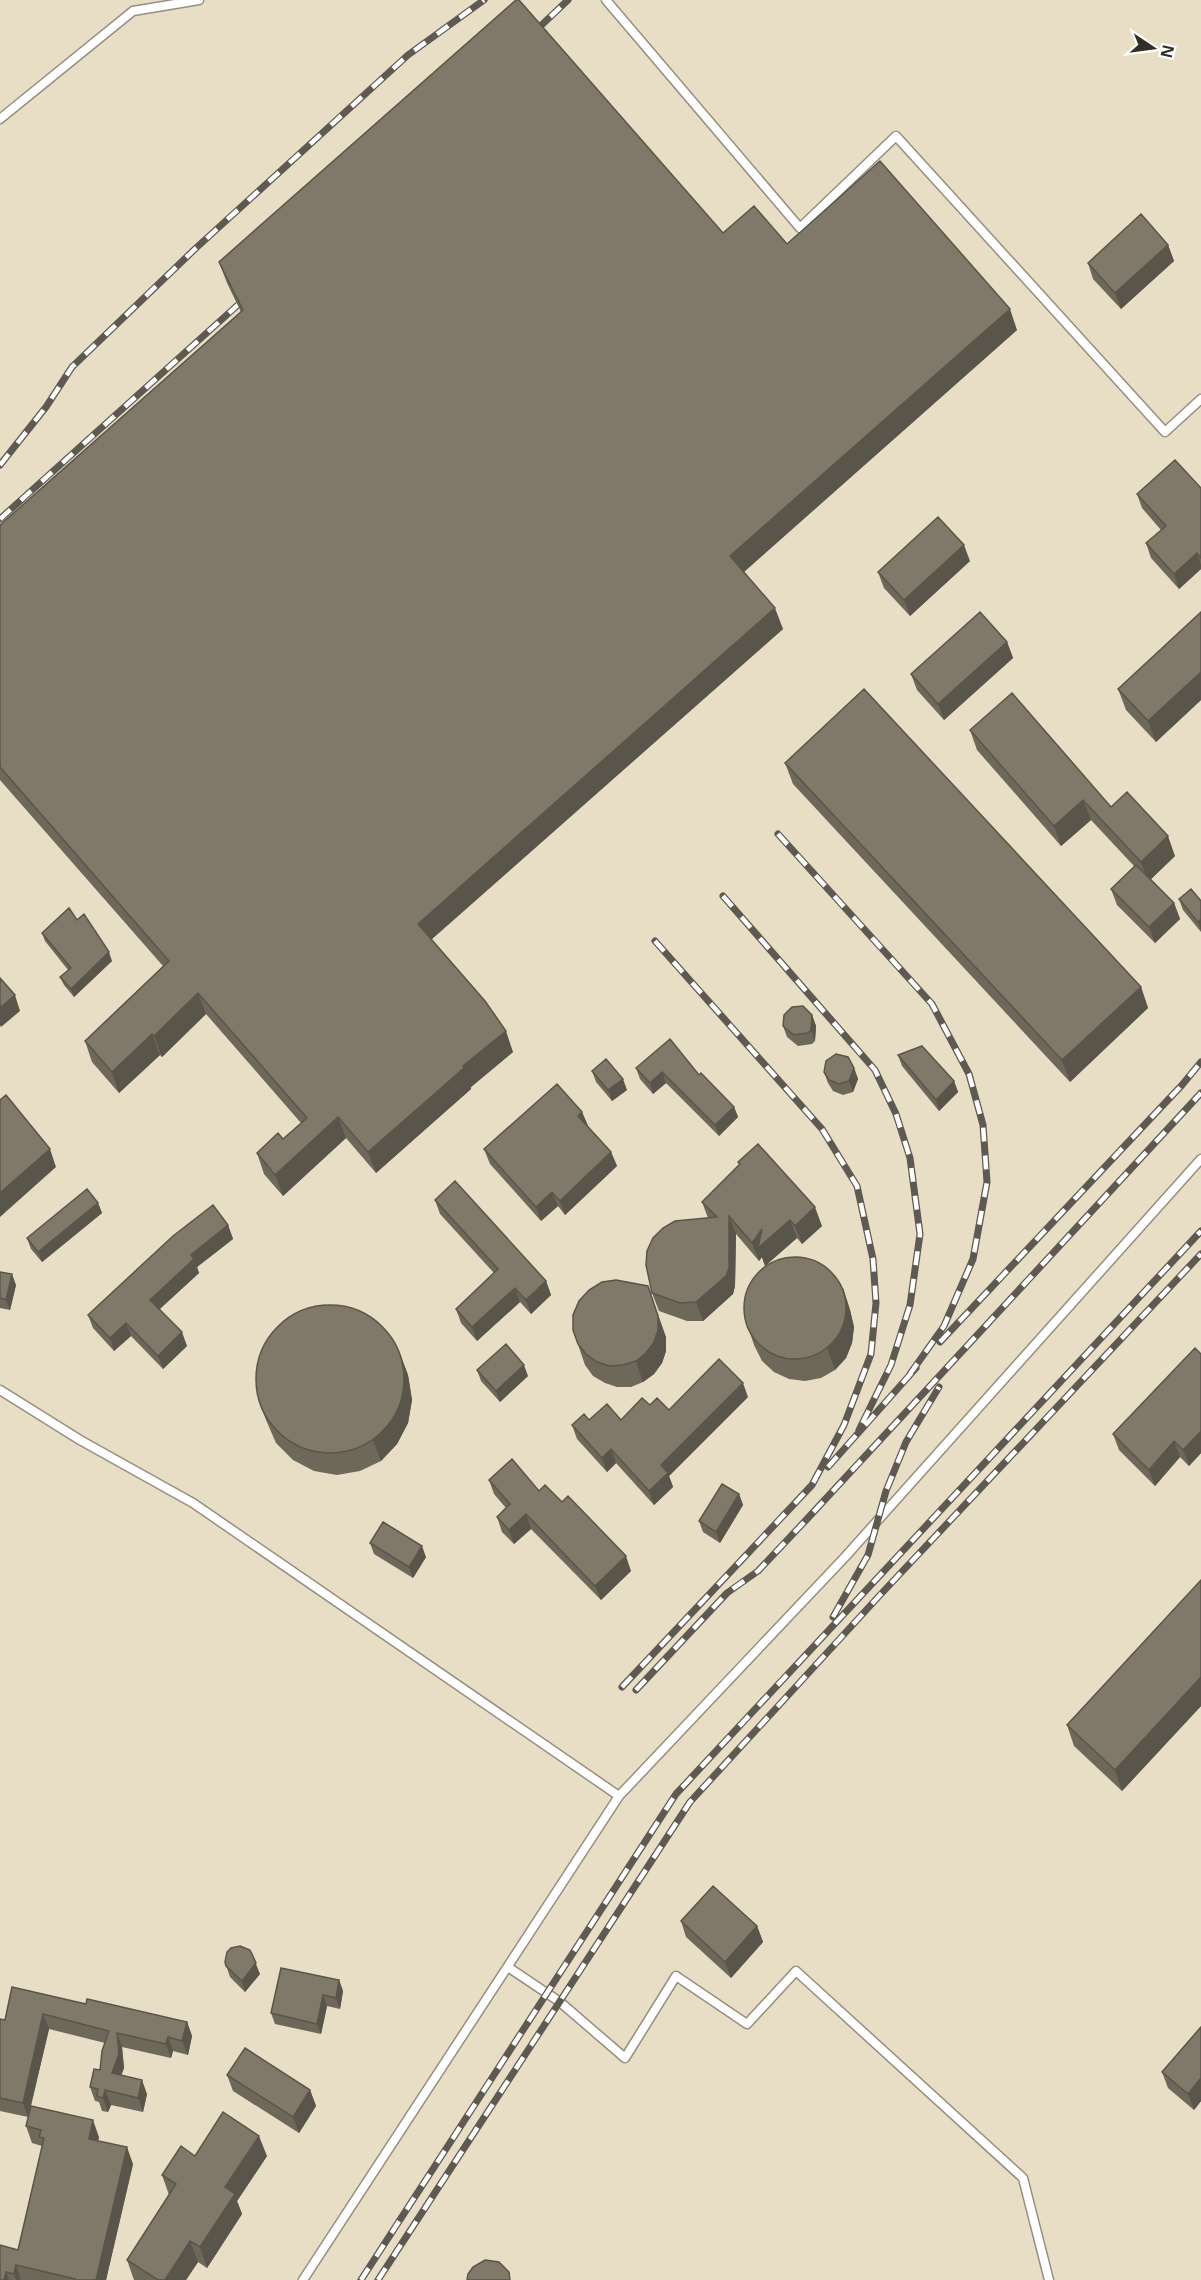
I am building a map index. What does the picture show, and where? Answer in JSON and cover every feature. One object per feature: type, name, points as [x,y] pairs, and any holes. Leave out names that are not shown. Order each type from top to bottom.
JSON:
[{"type":"lane","points":[[0,119],[133,11],[199,0]]},
{"type":"lane","points":[[606,0],[800,228],[896,136],[1165,432],[1201,399]]},
{"type":"lane","points":[[303,2280],[619,1796],[845,1557],[1201,1159]]},
{"type":"lane","points":[[0,1390],[80,1440],[193,1503],[619,1796]]},
{"type":"lane","points":[[508,1967],[560,2002],[625,2058],[676,1976],[747,2024],[796,1971],[1023,2178],[1049,2280]]},
{"type":"shaded area","points":[[0,0],[1201,0],[1201,2280],[0,2280]]},
{"type":"building","points":[[516,0],[519,0],[723,233],[754,206],[787,244],[880,161],[1010,309],[730,556],[775,608],[418,924],[485,1001],[506,1031],[463,1066],[464,1068],[368,1152],[338,1117],[275,1175],[257,1153],[278,1133],[283,1139],[307,1118],[198,993],[154,1036],[152,1034],[112,1072],[85,1041],[169,961],[0,767],[0,525],[243,310],[219,262]]},
{"type":"building","points":[[1141,214],[1168,245],[1115,293],[1088,263]]},
{"type":"building","points":[[1175,460],[1201,488],[1201,558],[1197,553],[1174,574],[1146,543],[1166,526],[1137,494]]},
{"type":"building","points":[[938,517],[964,545],[904,600],[878,572]]},
{"type":"building","points":[[980,612],[1007,642],[938,704],[911,674]]},
{"type":"building","points":[[1201,612],[1201,672],[1148,721],[1118,689]]},
{"type":"building","points":[[864,689],[1141,987],[1062,1060],[785,763]]},
{"type":"building","points":[[1012,693],[1111,807],[1127,792],[1168,836],[1141,862],[1083,800],[1054,826],[970,730]]},
{"type":"building","points":[[1136,865],[1174,903],[1149,927],[1111,889]]},
{"type":"building","points":[[1191,889],[1201,901],[1201,919],[1198,922],[1179,899]]},
{"type":"building","points":[[69,908],[77,920],[84,914],[109,952],[71,989],[60,977],[71,968],[42,933]]},
{"type":"building","points":[[0,978],[15,995],[0,1008]]},
{"type":"building","points":[[803,1006],[812,1015],[811,1030],[808,1033],[794,1035],[783,1026],[784,1015],[792,1007]]},
{"type":"building","points":[[670,1039],[699,1075],[701,1073],[734,1107],[715,1125],[662,1072],[650,1083],[636,1068]]},
{"type":"building","points":[[922,1046],[954,1081],[936,1100],[898,1055]]},
{"type":"building","points":[[836,1054],[848,1057],[854,1068],[849,1081],[839,1084],[829,1080],[824,1072],[826,1061]]},
{"type":"building","points":[[606,1059],[623,1079],[608,1090],[592,1071]]},
{"type":"building","points":[[557,1084],[582,1112],[578,1116],[611,1152],[560,1201],[552,1192],[536,1207],[484,1149]]},
{"type":"building","points":[[6,1095],[50,1149],[0,1193],[0,1100]]},
{"type":"building","points":[[758,1144],[815,1207],[795,1226],[790,1220],[758,1248],[762,1229],[752,1243],[729,1216],[729,1268],[726,1276],[696,1302],[680,1303],[652,1293],[646,1265],[647,1251],[653,1238],[675,1221],[717,1217],[702,1202],[740,1164],[738,1162]]},
{"type":"building","points":[[455,1181],[546,1281],[526,1300],[515,1288],[472,1327],[456,1309],[498,1269],[435,1200]]},
{"type":"building","points":[[87,1189],[98,1203],[38,1252],[27,1238]]},
{"type":"building","points":[[213,1205],[228,1225],[191,1255],[194,1259],[150,1300],[182,1332],[158,1356],[126,1323],[110,1338],[88,1315],[173,1236]]},
{"type":"building","points":[[795,1257],[814,1261],[831,1272],[842,1289],[846,1308],[842,1327],[831,1344],[814,1355],[795,1359],[776,1355],[759,1344],[748,1327],[744,1308],[748,1289],[759,1272],[776,1261]]},
{"type":"building","points":[[0,1272],[12,1274],[6,1300],[0,1298]]},
{"type":"building","points":[[616,1280],[648,1286],[658,1316],[658,1330],[654,1342],[636,1361],[609,1366],[597,1362],[578,1344],[573,1330],[573,1315],[579,1301],[589,1290],[602,1282]]},
{"type":"building","points":[[330,1305],[358,1311],[382,1327],[398,1351],[404,1379],[398,1407],[382,1431],[358,1447],[330,1453],[302,1447],[278,1431],[262,1407],[256,1379],[262,1351],[278,1327],[302,1311]]},
{"type":"building","points":[[506,1344],[524,1365],[496,1391],[477,1370]]},
{"type":"building","points":[[1195,1348],[1201,1354],[1201,1431],[1183,1450],[1174,1441],[1149,1470],[1113,1434]]},
{"type":"building","points":[[719,1359],[743,1383],[661,1465],[668,1473],[649,1491],[611,1449],[602,1458],[572,1425],[584,1414],[589,1420],[607,1404],[621,1420],[642,1398],[650,1405],[657,1398],[669,1410]]},
{"type":"building","points":[[512,1459],[539,1491],[545,1485],[562,1502],[568,1496],[626,1556],[595,1586],[526,1514],[509,1530],[497,1517],[510,1504],[489,1480]]},
{"type":"building","points":[[722,1484],[739,1494],[716,1532],[699,1521]]},
{"type":"building","points":[[383,1522],[422,1546],[409,1567],[370,1543]]},
{"type":"building","points":[[1201,1580],[1201,1677],[1115,1770],[1067,1725]]},
{"type":"building","points":[[713,1886],[757,1926],[725,1962],[681,1921]]},
{"type":"building","points":[[240,1946],[250,1950],[256,1963],[242,1981],[226,1966],[225,1962],[227,1952],[231,1948]]},
{"type":"building","points":[[281,1968],[339,1980],[336,1998],[323,1995],[317,2024],[271,2013]]},
{"type":"building","points":[[12,1987],[86,2004],[87,1999],[187,2022],[182,2041],[168,2037],[166,2044],[117,2033],[119,2054],[112,2073],[142,2080],[138,2098],[105,2090],[103,2098],[97,2096],[98,2089],[90,2087],[94,2069],[100,2070],[102,2051],[109,2031],[43,2014],[23,2103],[0,2098],[0,2019],[5,2020]]},
{"type":"building","points":[[1201,2027],[1201,2078],[1188,2094],[1162,2072]]},
{"type":"building","points":[[245,2048],[310,2090],[293,2117],[227,2075]]},
{"type":"building","points":[[31,2106],[93,2120],[89,2139],[127,2147],[96,2280],[74,2280],[16,2265],[14,2274],[6,2272],[4,2280],[0,2280],[0,2245],[18,2250],[44,2138],[39,2137],[41,2130],[26,2126]]},
{"type":"building","points":[[223,2112],[259,2136],[225,2187],[235,2194],[200,2247],[190,2241],[165,2280],[158,2280],[127,2260],[176,2184],[162,2175],[181,2146],[195,2156]]},
{"type":"building","points":[[485,2260],[499,2262],[509,2272],[510,2280],[467,2280],[473,2267]]},
{"type":"railway","points":[[0,465],[46,407],[72,367],[196,248],[408,55],[484,0]]},
{"type":"railway","points":[[530,36],[568,0]]},
{"type":"railway","points":[[0,519],[250,294]]},
{"type":"railway","points":[[778,834],[932,1004],[969,1074],[983,1125],[987,1182],[973,1259],[944,1326],[910,1374]]},
{"type":"railway","points":[[723,896],[875,1070],[896,1114],[910,1158],[920,1234],[910,1305],[891,1365],[859,1430]]},
{"type":"railway","points":[[622,1687],[812,1485],[844,1425],[871,1354],[876,1303],[873,1259],[857,1186],[822,1129],[655,941]]},
{"type":"railway","points":[[940,1342],[1201,1062]]},
{"type":"railway","points":[[636,1690],[727,1593],[758,1571],[1201,1093]]},
{"type":"railway","points":[[361,2280],[676,1794],[1201,1231]]},
{"type":"railway","points":[[378,2280],[690,1802],[880,1595],[1201,1254]]},
{"type":"railway","points":[[828,1467],[916,1368]]},
{"type":"railway","points":[[833,1617],[868,1555],[886,1491],[906,1442],[939,1387]]}]
